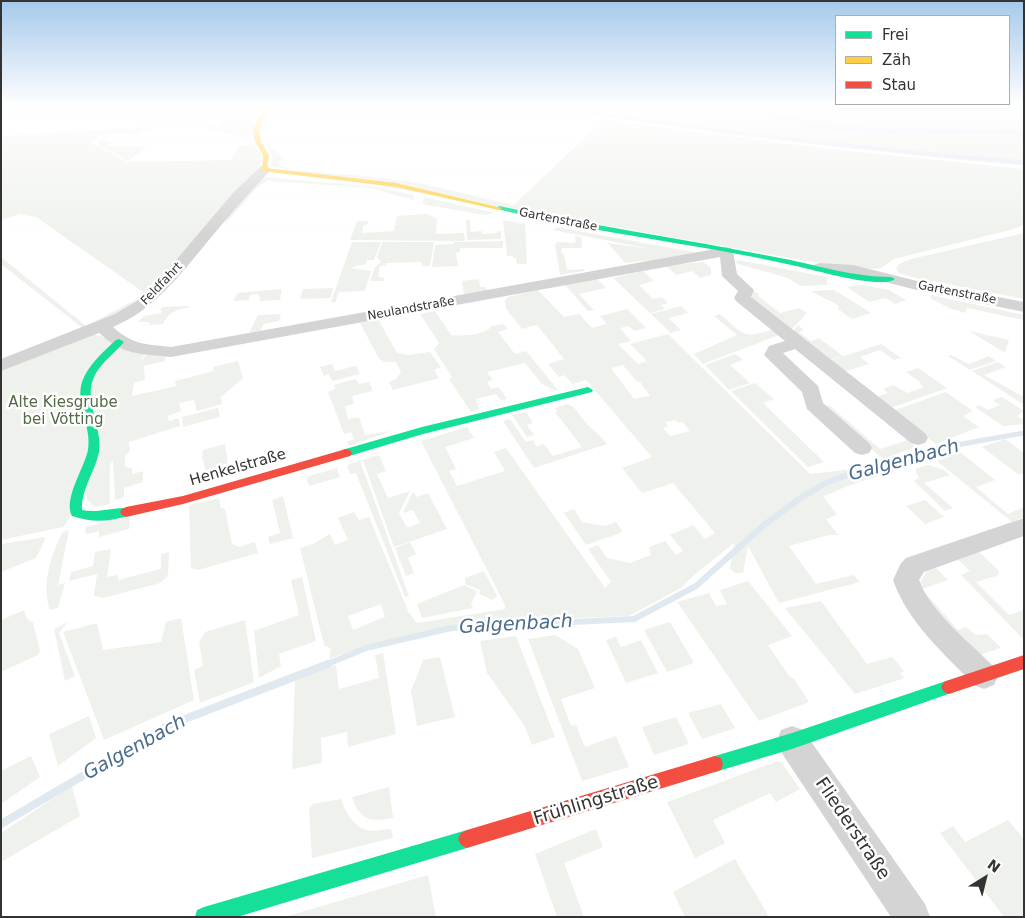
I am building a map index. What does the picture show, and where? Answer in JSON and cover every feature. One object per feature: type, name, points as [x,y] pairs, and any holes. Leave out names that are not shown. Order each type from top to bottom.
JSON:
[{"type":"street","points":[[263,150],[266,155],[264,170]]},
{"type":"street","name":"Gartenstraße","points":[[264,170],[396,185],[555,220],[819,268],[845,267],[880,275],[891,280],[1024,307]]},
{"type":"street","name":"Feldfahrt","points":[[1,366],[102,327],[133,312],[144,304],[238,196],[264,170]]},
{"type":"street","points":[[726,251],[730,276],[746,290],[742,298],[918,438]]},
{"type":"street","name":"Neulandstraße","points":[[102,327],[119,342],[150,350],[179,350],[726,251]]},
{"type":"street","name":"Henkelstraße","points":[[119,342],[104,357],[86,384],[94,447],[76,500],[75,510],[76,513],[86,518],[107,516],[183,500],[444,425],[588,390]]},
{"type":"street","points":[[797,342],[775,350],[773,355],[810,390],[814,405],[862,448]]},
{"type":"street","points":[[984,676],[924,611],[914,598],[906,580],[910,570],[915,565],[1024,526]]},
{"type":"street","name":"Frühlingstraße","points":[[204,917],[510,828],[792,741],[1024,662]]},
{"type":"street","name":"Fliederstraße","points":[[792,741],[912,917]]},
{"type":"green space","points":[[1,150],[105,150],[127,162],[231,160],[237,150],[258,150],[262,154],[260,167],[145,299],[85,330],[1,264],[1,257],[86,326],[143,296],[143,292],[36,217],[19,214],[1,220]]},
{"type":"green space","points":[[108,150],[143,150],[128,161]]},
{"type":"green space","points":[[269,150],[274,150],[283,157],[278,163],[281,166],[294,170],[374,177],[423,184],[514,205],[572,150],[839,150],[1024,169],[1024,225],[894,259],[881,268],[872,269],[813,262],[275,167],[271,165],[272,156]]},
{"type":"green space","points":[[864,150],[881,150],[1024,166]]},
{"type":"green space","points":[[907,150],[1024,150],[1024,160]]},
{"type":"green space","points":[[268,177],[375,187],[414,195],[415,198],[412,200],[371,188],[267,181],[258,187],[224,225],[247,191],[260,180]]},
{"type":"green space","points":[[424,197],[495,213],[484,215],[422,204]]},
{"type":"green space","points":[[427,214],[437,219],[436,234],[464,233],[465,241],[350,240],[357,221],[368,221],[367,225],[363,226],[362,233],[394,231],[397,216]]},
{"type":"green space","points":[[466,220],[470,220],[471,232],[482,231],[482,234],[501,231],[501,239],[467,240]]},
{"type":"green space","points":[[503,220],[525,224],[527,264],[517,264],[516,258],[507,256]]},
{"type":"green space","points":[[557,227],[698,253],[627,265],[649,260],[625,263],[608,243],[651,249],[553,230]]},
{"type":"green space","points":[[1024,233],[1024,299],[912,277],[899,273],[896,269],[899,264],[911,259]]},
{"type":"green space","points":[[575,236],[581,237],[582,248],[562,248],[561,253],[564,254],[567,270],[584,269],[584,271],[560,275],[555,245],[557,242],[574,243],[576,241]]},
{"type":"green space","points":[[503,241],[503,248],[460,248],[460,252],[456,253],[458,266],[432,267],[435,245],[454,244],[454,242]]},
{"type":"green space","points":[[352,242],[381,242],[374,260],[367,260],[365,265],[351,268],[371,271],[365,291],[339,292],[335,303],[331,302]]},
{"type":"green space","points":[[382,242],[434,242],[430,266],[423,266],[421,262],[386,263],[386,265],[380,266],[378,277],[384,278],[384,281],[370,281],[375,267],[381,262],[377,257]]},
{"type":"green space","points":[[738,260],[827,277],[827,285],[800,286],[788,278],[735,263]]},
{"type":"green space","points":[[703,262],[711,268],[711,275],[700,278],[692,271],[676,275],[666,266]]},
{"type":"green space","points":[[643,271],[654,281],[639,285],[653,299],[661,297],[668,303],[661,305],[665,309],[650,313],[613,278]]},
{"type":"green space","points":[[479,279],[480,287],[486,287],[487,291],[464,295],[462,281]]},
{"type":"green space","points":[[597,279],[606,288],[579,294],[594,310],[588,311],[565,285]]},
{"type":"green space","points":[[862,285],[889,290],[906,300],[895,304],[886,298],[869,302],[847,287]]},
{"type":"green space","points":[[333,288],[331,298],[300,299],[303,289]]},
{"type":"green space","points":[[282,289],[280,300],[260,301],[259,294],[250,295],[249,300],[234,301],[237,293]]},
{"type":"green space","points":[[538,290],[564,317],[579,314],[592,328],[607,324],[600,316],[627,309],[646,328],[634,331],[629,326],[620,328],[631,341],[618,344],[638,364],[647,361],[630,344],[668,334],[810,474],[889,465],[896,471],[823,496],[837,515],[826,519],[838,535],[829,535],[789,546],[816,584],[854,575],[860,582],[779,603],[748,546],[743,573],[735,573],[730,568],[734,543],[681,588],[629,616],[523,620],[452,626],[368,645],[329,659],[331,649],[324,645],[300,548],[313,544],[330,534],[335,545],[348,540],[338,518],[354,512],[359,520],[369,517],[409,613],[417,623],[505,609],[505,605],[421,441],[467,427],[474,438],[445,447],[456,469],[449,471],[457,486],[505,471],[494,452],[506,448],[605,588],[611,582],[588,549],[598,545],[607,558],[630,563],[651,555],[649,547],[665,541],[676,555],[683,551],[670,535],[693,525],[705,539],[715,533],[673,483],[642,493],[622,468],[652,457],[586,380],[573,384],[564,375],[559,377],[548,364],[564,359],[537,325],[522,329],[506,309],[505,300],[508,297]],"holes":[[[623,365],[637,382],[640,382],[650,396],[634,399],[611,368]],[[675,420],[678,423],[683,422],[690,431],[670,436],[663,428],[668,426],[665,422]],[[381,604],[385,617],[353,630],[348,616]]]},
{"type":"green space","points":[[834,290],[871,313],[852,319],[838,309],[839,306],[811,291]]},
{"type":"green space","points":[[753,291],[780,313],[799,308],[807,313],[790,331],[751,300]]},
{"type":"green space","points":[[931,295],[1024,315],[1024,320],[967,308],[966,313],[951,309],[930,298]]},
{"type":"green space","points":[[190,306],[173,312],[163,324],[149,325],[150,322],[138,322],[144,316],[162,313],[160,309],[163,307]]},
{"type":"green space","points":[[681,306],[688,313],[669,318],[681,330],[671,333],[651,314]]},
{"type":"green space","points":[[435,311],[451,335],[479,334],[492,326],[504,324],[508,329],[498,332],[515,354],[526,351],[558,390],[556,391],[542,384],[525,363],[487,372],[493,380],[487,382],[491,389],[499,387],[507,399],[501,400],[496,394],[476,399],[479,409],[471,412],[449,379],[452,377],[434,349],[439,343],[420,314]]},
{"type":"green space","points":[[281,314],[279,321],[264,324],[260,331],[249,333],[258,315]]},
{"type":"green space","points":[[720,314],[744,333],[755,334],[773,329],[779,335],[703,364],[694,354],[737,335],[714,316]]},
{"type":"green space","points":[[378,319],[397,353],[408,355],[430,352],[441,367],[434,370],[439,378],[393,390],[389,382],[396,379],[401,372],[396,362],[385,362],[379,359],[360,323]]},
{"type":"green space","points":[[798,325],[804,330],[799,332],[811,341],[819,338],[843,356],[828,360],[792,332]]},
{"type":"green space","points":[[969,331],[1009,340],[1005,353]]},
{"type":"green space","name":"Alte Kiesgrube bei Vötting","points":[[90,334],[101,336],[136,352],[145,354],[138,363],[147,354],[165,356],[165,361],[144,366],[145,380],[134,383],[132,396],[176,386],[175,381],[214,371],[213,367],[238,361],[243,378],[221,397],[222,404],[197,411],[194,400],[179,403],[181,411],[168,416],[169,421],[179,418],[180,426],[129,442],[130,451],[125,456],[125,467],[132,468],[132,474],[143,471],[143,482],[124,488],[124,498],[115,500],[113,460],[110,465],[110,504],[95,507],[87,499],[87,495],[63,527],[1,540],[1,369]]},
{"type":"green space","points":[[881,344],[901,358],[894,360],[880,350],[860,357],[869,364],[843,372],[828,361]]},
{"type":"green space","points":[[735,354],[743,360],[730,365],[750,383],[729,390],[705,365]]},
{"type":"green space","points":[[951,355],[969,364],[989,356],[996,361],[970,370],[948,356]]},
{"type":"green space","points":[[998,362],[1006,367],[984,375],[1024,397],[1024,405],[972,371]]},
{"type":"green space","points":[[332,364],[335,371],[356,366],[360,374],[332,381],[329,374],[324,376],[320,367]]},
{"type":"green space","points":[[918,368],[947,388],[888,409],[874,398],[888,393],[883,389],[893,385],[908,393],[924,387],[906,372]]},
{"type":"green space","points":[[356,379],[359,384],[369,382],[373,391],[352,396],[354,404],[345,406],[348,419],[359,417],[365,435],[391,431],[349,446],[347,442],[354,439],[351,432],[344,434],[328,392],[335,389],[334,385]]},
{"type":"green space","points":[[755,383],[774,399],[763,403],[824,462],[808,467],[731,391]]},
{"type":"green space","points":[[946,392],[973,411],[963,416],[979,427],[936,444],[893,411]]},
{"type":"green space","points":[[1002,397],[1024,411],[1017,416],[1024,420],[1024,424],[1003,426],[975,407],[979,405],[988,410],[1000,405],[993,400]]},
{"type":"green space","points":[[567,404],[575,409],[607,444],[534,468],[503,421],[510,419],[526,442],[533,440],[537,447],[544,444],[553,456],[582,447],[555,412],[557,411],[555,408]]},
{"type":"green space","points":[[829,405],[880,449],[908,440],[916,447],[883,459],[823,407]]},
{"type":"green space","points":[[218,408],[220,417],[183,427],[182,417]]},
{"type":"green space","points":[[526,412],[533,423],[527,425],[534,435],[527,437],[512,415]]},
{"type":"green space","points":[[1005,439],[1024,453],[1024,473],[1019,475],[982,447]]},
{"type":"green space","points":[[225,444],[228,463],[212,468],[214,478],[208,479],[202,457],[203,450]]},
{"type":"green space","points":[[960,452],[995,480],[976,487],[1008,514],[1024,507],[1024,517],[1012,522],[937,461]]},
{"type":"green space","points":[[379,455],[386,471],[377,474],[388,498],[410,491],[399,513],[406,526],[409,527],[420,523],[413,510],[403,513],[412,493],[414,492],[417,497],[428,493],[447,529],[394,547],[363,460]]},
{"type":"green space","points":[[360,461],[409,596],[405,597],[356,473],[350,474],[347,465]]},
{"type":"green space","points":[[928,465],[944,470],[950,475],[924,483],[953,508],[945,511],[914,481],[919,478],[915,469]]},
{"type":"green space","points":[[337,468],[340,477],[309,486],[306,477]]},
{"type":"green space","points":[[283,496],[293,538],[270,544],[268,537],[280,533],[272,500]]},
{"type":"green space","points":[[219,498],[221,508],[225,509],[232,544],[239,547],[255,542],[258,553],[198,570],[191,568],[189,505]]},
{"type":"green space","points":[[925,500],[944,517],[925,524],[906,506]]},
{"type":"green space","points":[[574,509],[582,522],[604,526],[616,522],[623,532],[586,545],[564,513]]},
{"type":"green space","points":[[130,515],[129,529],[99,537],[99,531],[85,533],[86,527]]},
{"type":"green space","points":[[69,530],[58,585],[65,583],[58,608],[50,610],[47,601],[47,580],[51,560],[63,532]]},
{"type":"green space","points":[[46,537],[36,558],[1,572],[1,544]]},
{"type":"green space","points":[[410,542],[416,554],[408,558],[414,573],[406,576],[395,548]]},
{"type":"green space","points":[[111,549],[107,577],[118,575],[118,580],[161,569],[161,554],[169,552],[168,576],[160,583],[103,598],[94,596],[97,574],[69,581],[71,572],[93,566],[95,552]]},
{"type":"green space","points":[[979,552],[998,570],[999,575],[976,582],[1009,615],[1024,610],[1024,640],[961,575],[970,571],[958,560]]},
{"type":"green space","points":[[936,568],[948,580],[922,589],[958,630],[966,627],[976,635],[987,634],[1001,648],[979,655],[952,633],[936,616],[919,585],[926,572]]},
{"type":"green space","points":[[484,571],[497,596],[492,600],[479,594],[480,590],[465,584],[465,578]]},
{"type":"green space","points":[[302,577],[316,641],[279,654],[281,666],[259,678],[254,631],[299,615],[291,580]]},
{"type":"green space","points":[[748,581],[792,636],[768,645],[809,702],[759,721],[677,602],[709,593],[716,606],[727,604],[720,590]]},
{"type":"green space","points":[[464,585],[477,591],[471,604],[473,608],[422,618],[417,604]]},
{"type":"green space","points":[[821,601],[867,664],[892,657],[904,671],[900,673],[905,678],[855,694],[785,608]]},
{"type":"green space","points":[[24,610],[27,619],[33,623],[40,650],[38,655],[1,672],[1,620]]},
{"type":"green space","points":[[181,618],[194,700],[104,740],[63,632],[97,623],[103,650],[161,642],[166,622]]},
{"type":"green space","points":[[245,620],[254,682],[200,703],[194,670],[203,666],[199,642],[205,632]]},
{"type":"green space","points":[[68,622],[59,633],[75,676],[65,681],[54,629]]},
{"type":"green space","points":[[670,622],[694,663],[667,672],[644,630]]},
{"type":"green space","points":[[555,635],[578,649],[595,688],[561,699],[571,726],[576,725],[585,747],[616,736],[629,767],[582,781],[528,639]]},
{"type":"green space","points":[[516,636],[555,737],[532,745],[524,725],[487,673],[480,641]]},
{"type":"green space","points":[[616,637],[621,647],[641,640],[658,673],[626,683],[606,640]]},
{"type":"green space","points":[[383,653],[396,734],[348,747],[347,732],[321,738],[322,763],[292,769],[295,681],[336,665],[339,689],[379,678],[375,655]]},
{"type":"green space","points":[[440,657],[455,717],[417,726],[411,691],[423,660]]},
{"type":"green space","points":[[721,704],[735,728],[702,739],[688,713]]},
{"type":"green space","points":[[89,716],[96,738],[58,766],[49,734]]},
{"type":"green space","points":[[676,717],[689,744],[654,755],[642,727]]},
{"type":"green space","points":[[31,756],[40,777],[1,804],[1,771]]},
{"type":"green space","points":[[778,761],[782,763],[800,789],[776,802],[770,793],[713,820],[725,843],[695,858],[667,802]]},
{"type":"green space","points":[[72,786],[80,816],[1,862],[1,833]]},
{"type":"green space","points":[[389,787],[393,818],[378,820],[362,815],[352,797]]},
{"type":"green space","points":[[341,799],[353,822],[361,828],[369,831],[391,829],[393,838],[312,858],[309,809],[313,804]]},
{"type":"green space","points":[[1008,820],[1024,839],[1024,917],[1004,917],[940,833],[953,826],[965,842]]},
{"type":"green space","points":[[596,829],[603,847],[564,863],[584,917],[557,917],[535,854]]},
{"type":"green space","points":[[735,859],[769,917],[685,917],[673,892]]},
{"type":"green space","points":[[428,875],[436,917],[284,917]]},
{"type":"shaded area","points":[[869,150],[907,150],[1024,160],[1024,165]]},
{"type":"waterway","name":"Galgenbach","points":[[867,469],[925,452],[1024,433]]},
{"type":"waterway","name":"Galgenbach","points":[[325,665],[366,648],[451,628],[634,619],[696,586],[764,525],[802,497],[828,482],[870,467]]},
{"type":"waterway","name":"Galgenbach","points":[[1,824],[169,725],[328,664]]},
{"type":"traffic: fast","points":[[499,208],[603,229],[776,259],[861,278],[891,279]]},
{"type":"traffic: fast","points":[[119,342],[95,367],[86,385],[85,393],[93,431],[94,446],[93,455],[77,495],[76,513],[94,517],[126,512]]},
{"type":"traffic: fast","points":[[346,453],[422,431],[588,390]]},
{"type":"traffic: fast","points":[[715,764],[792,741],[949,687]]},
{"type":"traffic: fast","points":[[204,917],[467,839]]},
{"type":"traffic: slow","points":[[263,150],[266,155],[264,170],[396,185],[499,208]]},
{"type":"traffic: jam","points":[[126,512],[183,500],[346,453]]},
{"type":"traffic: jam","points":[[949,687],[1024,662]]},
{"type":"traffic: jam","points":[[467,839],[715,764]]}]
